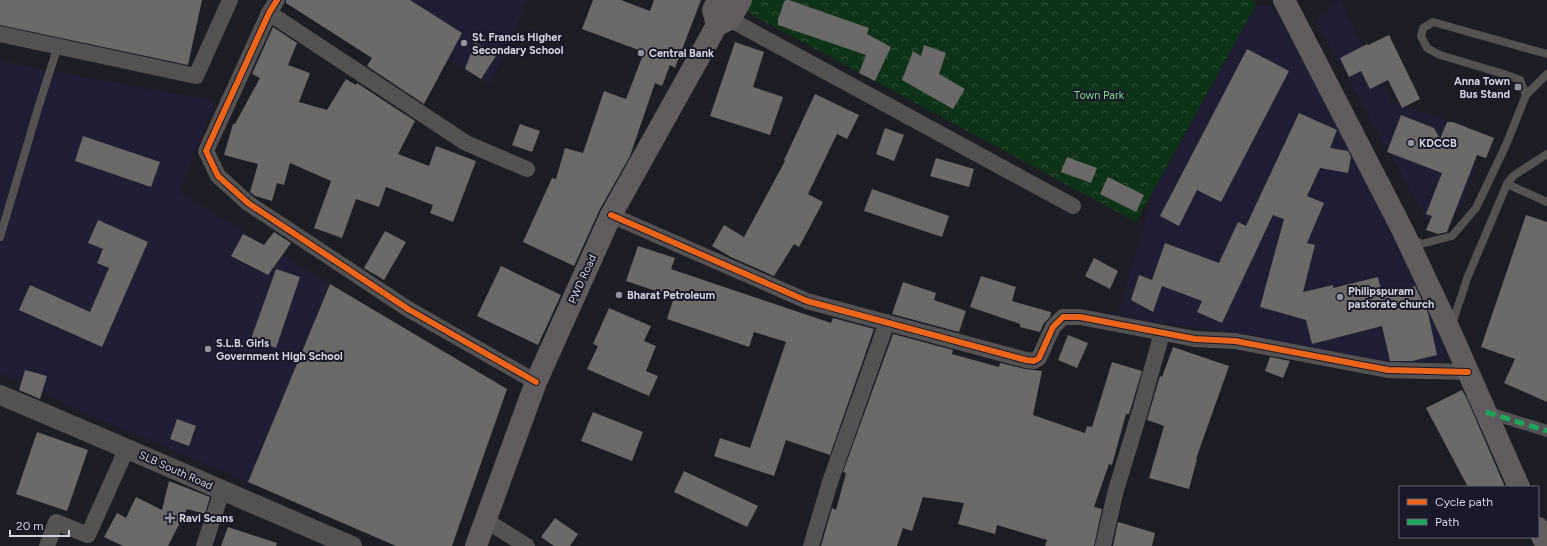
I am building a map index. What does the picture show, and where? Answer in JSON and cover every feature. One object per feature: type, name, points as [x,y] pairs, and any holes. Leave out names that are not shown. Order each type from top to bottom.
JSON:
[{"type":"main road","name":"PWD Road","points":[[476,546],[536,382],[611,215],[720,14],[741,0]]},
{"type":"main road","points":[[1284,0],[1403,231],[1450,331],[1519,486]]},
{"type":"main road","points":[[1539,530],[1547,546]]},
{"type":"street","points":[[0,34],[196,76],[230,0]]},
{"type":"street","points":[[527,168],[466,144],[273,6],[206,151],[218,176],[248,203],[408,309],[536,382]]},
{"type":"street","points":[[720,14],[1074,206]]},
{"type":"street","points":[[611,215],[807,301],[1026,360],[1034,361],[1039,358],[1053,327],[1063,317],[1080,317],[1195,339],[1235,341],[1388,370],[1468,372]]},
{"type":"street","points":[[811,546],[830,482],[887,322]]},
{"type":"street","points":[[1103,546],[1116,490],[1162,333]]},
{"type":"street","name":"SLB South Road","points":[[0,395],[127,448],[222,491],[352,546]]},
{"type":"street","points":[[1486,412],[1547,431]]},
{"type":"street","points":[[47,546],[56,522],[88,535],[127,448]]},
{"type":"street","points":[[204,546],[222,491]]},
{"type":"street","points":[[485,520],[527,546]]},
{"type":"lane","points":[[1526,94],[1520,80],[1440,55],[1427,48],[1421,36],[1423,28],[1433,22],[1547,54]]},
{"type":"lane","points":[[0,237],[33,123],[58,46]]},
{"type":"lane","points":[[1403,231],[1421,244],[1452,236],[1476,208],[1506,145],[1526,94],[1547,74]]},
{"type":"lane","points":[[1450,331],[1468,276],[1507,184],[1513,176],[1547,154]]},
{"type":"lane","points":[[1507,184],[1547,202]]},
{"type":"shaded area","name":"St. Francis Higher Secondary School","points":[[349,0],[528,0],[490,85]]},
{"type":"shaded area","points":[[1339,0],[1392,102],[1450,121],[1477,161],[1461,206],[1433,231],[1316,21]]},
{"type":"shaded area","points":[[1256,5],[1272,5],[1317,79],[1420,275],[1447,360],[1389,367],[1257,336],[1117,317],[1155,188]]},
{"type":"shaded area","points":[[0,59],[20,65],[216,101],[179,192],[330,284],[248,482],[85,413],[0,374]]},
{"type":"green space","name":"Town Park","points":[[751,0],[1253,0],[1256,5],[1136,222],[745,11]]},
{"type":"building","points":[[0,0],[202,0],[188,65],[0,25]]},
{"type":"building","points":[[286,0],[410,0],[462,33],[424,104],[367,66],[372,58],[286,3]]},
{"type":"building","points":[[593,0],[621,0],[650,11],[654,0],[701,0],[675,68],[670,65],[662,86],[655,83],[630,156],[600,209],[574,266],[523,242],[552,178],[556,179],[565,148],[583,153],[604,91],[626,99],[644,52],[582,29]]},
{"type":"building","points":[[785,0],[789,0],[869,28],[867,34],[891,47],[875,81],[859,73],[866,55],[778,25],[778,19]]},
{"type":"building","points":[[273,27],[297,43],[288,65],[310,73],[299,102],[327,110],[346,79],[356,85],[357,83],[415,121],[398,154],[429,166],[436,146],[476,161],[453,222],[430,213],[433,205],[386,187],[379,207],[356,199],[342,238],[314,228],[331,181],[290,163],[284,185],[277,183],[272,201],[255,196],[250,192],[258,164],[224,155],[233,124],[235,124],[260,78],[252,74]]},
{"type":"building","points":[[1389,35],[1420,99],[1402,108],[1388,80],[1370,89],[1361,71],[1349,77],[1340,58],[1367,44],[1368,45]]},
{"type":"building","points":[[475,42],[496,56],[481,79],[465,69]]},
{"type":"building","points":[[735,42],[764,52],[753,87],[783,97],[770,135],[710,116]]},
{"type":"building","points":[[924,45],[946,53],[939,74],[965,89],[953,109],[902,80],[913,51],[921,56]]},
{"type":"building","points":[[1247,49],[1289,71],[1221,202],[1197,190],[1179,226],[1160,216]]},
{"type":"building","points":[[815,94],[859,115],[847,139],[837,134],[808,194],[823,202],[799,247],[794,244],[774,276],[731,257],[712,246],[724,225],[744,237],[785,161],[784,160]]},
{"type":"building","points":[[1299,113],[1337,130],[1330,148],[1348,151],[1351,157],[1348,173],[1320,168],[1307,196],[1324,203],[1307,243],[1315,245],[1303,292],[1333,285],[1333,288],[1378,277],[1382,294],[1415,286],[1428,313],[1437,355],[1412,361],[1390,361],[1382,326],[1312,344],[1306,320],[1260,307],[1284,219],[1273,215],[1222,323],[1197,312],[1202,301],[1162,286],[1153,312],[1131,300],[1139,275],[1152,280],[1165,243],[1219,263],[1238,222],[1246,226]]},
{"type":"building","points":[[1401,115],[1434,128],[1440,139],[1447,122],[1453,122],[1494,138],[1486,158],[1477,155],[1447,232],[1438,234],[1426,230],[1432,216],[1426,214],[1442,173],[1387,152]]},
{"type":"building","points":[[520,124],[540,131],[532,152],[512,145]]},
{"type":"building","points":[[885,128],[904,135],[894,161],[876,154]]},
{"type":"building","points":[[83,136],[160,162],[151,187],[75,161]]},
{"type":"building","points":[[1067,157],[1097,168],[1091,183],[1061,172]]},
{"type":"building","points":[[936,158],[974,169],[969,187],[930,176]]},
{"type":"building","points":[[1108,177],[1144,195],[1136,212],[1100,194]]},
{"type":"building","points":[[872,189],[949,216],[942,237],[864,211]]},
{"type":"building","points":[[1526,215],[1547,222],[1547,402],[1504,383],[1515,359],[1481,347]]},
{"type":"building","points":[[98,220],[148,242],[102,347],[19,310],[30,285],[90,312],[109,268],[97,263],[103,249],[88,243]]},
{"type":"building","points":[[385,231],[406,242],[384,280],[364,268]]},
{"type":"building","points":[[274,232],[291,243],[268,275],[231,256],[243,234],[264,245]]},
{"type":"building","points":[[638,246],[675,258],[671,269],[831,323],[833,318],[874,329],[830,455],[786,440],[774,476],[714,456],[720,438],[750,448],[786,342],[754,332],[749,347],[667,319],[674,297],[626,281]]},
{"type":"building","points":[[1094,258],[1118,271],[1110,289],[1085,276]]},
{"type":"building","points":[[501,266],[561,295],[538,345],[477,316]]},
{"type":"building","points":[[276,269],[300,277],[276,348],[251,339]]},
{"type":"building","points":[[981,276],[1016,287],[1012,301],[1051,312],[1050,317],[1044,323],[1040,332],[1020,327],[1020,324],[970,307]]},
{"type":"building","points":[[903,282],[936,293],[934,300],[966,311],[959,332],[892,314]]},
{"type":"building","points":[[330,284],[507,389],[452,546],[396,546],[248,482]]},
{"type":"building","points":[[609,308],[651,326],[644,341],[656,346],[646,371],[658,376],[649,396],[587,369],[598,346],[593,344]]},
{"type":"building","points":[[893,334],[953,350],[952,354],[999,367],[1000,363],[1025,369],[1042,371],[1033,415],[1085,433],[1087,426],[1092,427],[1112,362],[1142,371],[1129,414],[1126,414],[1112,465],[1109,464],[1094,507],[1102,509],[1094,546],[1045,546],[1047,540],[997,525],[995,534],[958,524],[964,503],[923,497],[912,531],[903,528],[897,546],[821,546],[832,508],[836,510],[846,473],[843,472]]},
{"type":"building","points":[[1068,335],[1088,343],[1077,368],[1058,360]]},
{"type":"building","points":[[1173,347],[1229,366],[1196,459],[1189,489],[1149,478],[1164,426],[1147,420],[1160,376],[1162,377]]},
{"type":"building","points":[[1270,357],[1290,361],[1283,378],[1265,371]]},
{"type":"building","points":[[25,370],[47,376],[40,399],[19,390]]},
{"type":"building","points":[[1462,390],[1505,486],[1467,486],[1426,408]]},
{"type":"building","points":[[593,412],[643,432],[632,461],[581,441]]},
{"type":"building","points":[[177,419],[196,426],[189,446],[170,439]]},
{"type":"building","points":[[37,432],[88,450],[67,511],[16,494]]},
{"type":"building","points":[[684,471],[758,506],[747,527],[674,492]]},
{"type":"building","points":[[169,481],[210,497],[205,514],[187,509],[168,546],[123,546],[104,537],[117,513],[126,518],[136,497],[162,510]]},
{"type":"building","points":[[555,518],[578,534],[570,546],[554,546],[541,537]]},
{"type":"building","points":[[1118,522],[1155,533],[1152,546],[1113,546]]},
{"type":"building","points":[[228,527],[277,543],[276,546],[221,546]]},
{"type":"marked path","points":[[1486,412],[1547,431]]},
{"type":"cycle path","points":[[277,0],[269,13],[206,151],[218,176],[248,203],[408,309],[536,382]]},
{"type":"cycle path","points":[[611,215],[807,301],[1026,360],[1034,361],[1039,358],[1053,327],[1063,317],[1080,317],[1195,339],[1235,341],[1388,370],[1468,372]]},
{"type":"place","name":"St. Francis Higher Secondary School","points":[[464,43]]},
{"type":"place","name":"Central Bank","points":[[641,53]]},
{"type":"place","name":"Anna Town Bus Stand","points":[[1518,87]]},
{"type":"place","name":"KDCCB","points":[[1411,143]]},
{"type":"place","name":"Bharat Petroleum","points":[[619,295]]},
{"type":"place","name":"Philipspuram pastorate church","points":[[1340,297]]},
{"type":"place","name":"S.L.B. Girls Government High School","points":[[208,349]]},
{"type":"place","name":"Ravi Scans","points":[[170,518]]}]
